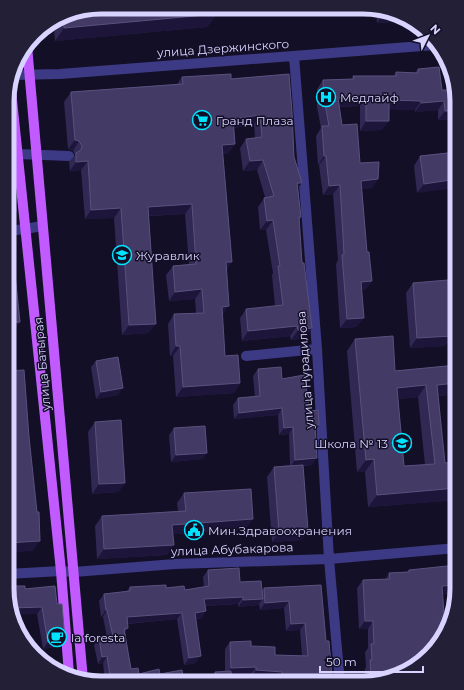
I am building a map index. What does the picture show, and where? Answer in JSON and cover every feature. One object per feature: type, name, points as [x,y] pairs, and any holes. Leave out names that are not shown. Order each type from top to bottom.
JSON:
[{"type":"main road","name":"улица Батырая","points":[[28,55],[82,674]]},
{"type":"main road","name":"улица Батырая","points":[[14,118],[61,571],[69,669]]},
{"type":"street","name":"улица Дзержинского","points":[[18,75],[60,74],[408,47]]},
{"type":"street","name":"улица Нурадилова","points":[[294,56],[317,349],[329,559],[339,676]]},
{"type":"street","points":[[18,154],[69,156]]},
{"type":"street","points":[[14,230],[42,226]]},
{"type":"street","points":[[246,356],[317,349]]},
{"type":"street","name":"улица Абубакарова","points":[[14,574],[61,571],[74,572],[175,564],[329,559],[450,549]]},
{"type":"building","points":[[95,14],[216,14],[64,28],[64,23],[79,17]]},
{"type":"building","points":[[439,67],[442,90],[449,90],[450,111],[445,111],[444,101],[421,103],[421,101],[389,100],[389,121],[366,121],[366,97],[338,98],[342,125],[357,124],[360,163],[379,162],[378,179],[361,181],[367,252],[369,252],[372,281],[361,282],[364,318],[347,319],[342,255],[344,254],[340,185],[329,186],[326,156],[324,156],[322,126],[329,126],[324,98],[323,80],[354,79],[353,76],[396,76],[396,72],[418,73],[418,69]]},
{"type":"building","points":[[231,74],[231,79],[289,74],[294,157],[302,183],[297,183],[301,217],[299,217],[302,263],[304,263],[312,328],[298,330],[297,326],[248,331],[246,309],[283,305],[278,266],[280,266],[273,220],[267,221],[264,198],[274,196],[263,160],[250,161],[246,139],[262,137],[260,115],[233,119],[235,144],[222,145],[232,262],[226,262],[229,306],[222,307],[225,356],[238,355],[240,383],[183,387],[180,346],[176,346],[174,314],[204,313],[202,289],[175,292],[173,266],[196,264],[192,204],[148,207],[156,324],[129,325],[121,208],[91,210],[88,161],[76,162],[76,153],[81,150],[82,146],[79,141],[75,140],[71,92],[183,84],[182,77]]},
{"type":"building","points":[[450,153],[450,180],[424,184],[420,156]]},
{"type":"building","points":[[14,186],[16,212],[14,212]]},
{"type":"building","points":[[14,264],[20,322],[14,322]]},
{"type":"building","points":[[448,280],[450,336],[417,338],[413,283]]},
{"type":"building","points":[[393,336],[395,371],[450,366],[450,384],[437,385],[445,463],[450,463],[450,489],[377,495],[374,459],[366,460],[355,339]],"holes":[[[426,385],[435,464],[404,466],[397,388]]]},
{"type":"building","points":[[118,357],[123,388],[101,392],[96,361]]},
{"type":"building","points":[[281,367],[282,379],[304,375],[310,411],[318,410],[319,425],[315,425],[317,458],[295,460],[293,427],[284,428],[282,408],[239,413],[238,398],[260,396],[258,369]]},
{"type":"building","points":[[24,370],[29,437],[37,512],[39,512],[40,541],[14,543],[14,371]]},
{"type":"building","points":[[121,420],[125,483],[99,484],[95,422]]},
{"type":"building","points":[[205,426],[207,453],[176,455],[174,428]]},
{"type":"building","points":[[303,465],[308,530],[279,532],[274,467]]},
{"type":"building","points":[[251,489],[253,519],[172,525],[174,545],[104,549],[102,516],[186,511],[184,493]]},
{"type":"building","points":[[450,566],[450,585],[442,586],[444,619],[441,627],[428,646],[411,661],[391,671],[371,675],[371,644],[374,644],[373,621],[365,621],[363,580],[390,579],[389,573],[409,572],[409,570]]},
{"type":"building","points":[[239,568],[240,582],[261,581],[263,599],[243,600],[243,597],[204,599],[206,611],[195,613],[201,656],[189,658],[182,613],[127,617],[128,628],[124,629],[131,669],[138,668],[139,674],[159,669],[160,674],[182,670],[183,676],[110,676],[107,656],[102,657],[99,638],[113,636],[106,610],[104,594],[130,591],[130,587],[166,585],[166,588],[184,586],[185,590],[209,586],[208,570]]},
{"type":"building","points":[[321,585],[326,641],[329,641],[332,676],[282,676],[282,672],[256,670],[256,667],[231,668],[230,642],[251,641],[251,646],[275,647],[275,655],[308,656],[305,623],[291,624],[289,601],[265,603],[264,588]]},
{"type":"building","points":[[14,586],[25,586],[25,589],[55,586],[57,604],[62,604],[65,640],[48,642],[42,607],[16,608]]},
{"type":"building","points":[[231,671],[231,676],[215,676],[215,672]]},
{"type":"place","name":"Медлайф","points":[[326,97]]},
{"type":"place","name":"Гранд Плаза","points":[[202,120]]},
{"type":"place","name":"Журавлик","points":[[122,255]]},
{"type":"place","name":"Школа № 13","points":[[402,443]]},
{"type":"place","name":"Мин.Здравоохранения","points":[[194,530]]},
{"type":"place","name":"la foresta","points":[[57,637]]}]
